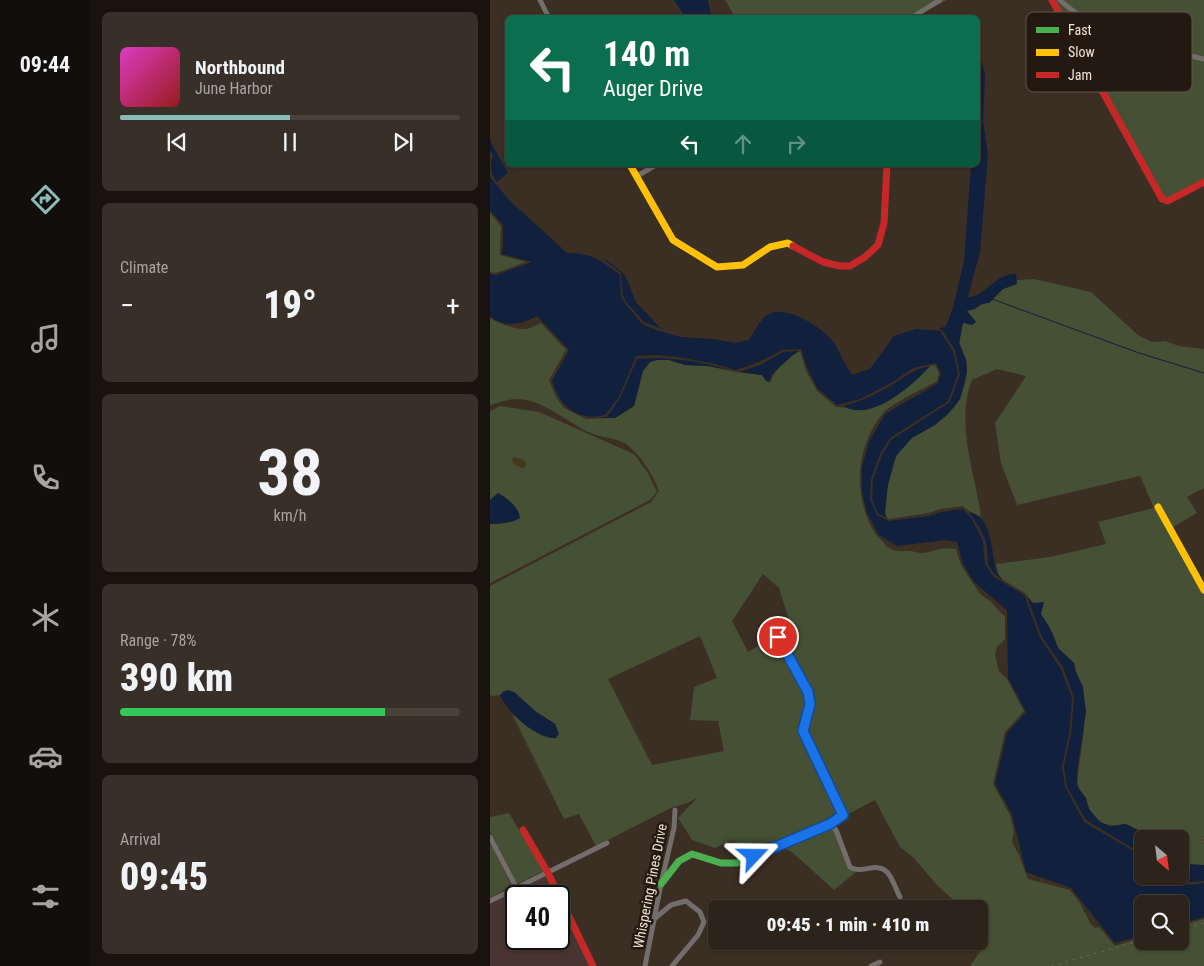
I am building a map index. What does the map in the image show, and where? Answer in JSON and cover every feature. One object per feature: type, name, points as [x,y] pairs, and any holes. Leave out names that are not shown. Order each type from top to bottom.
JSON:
[{"type":"street","points":[[540,0],[548,15]]},
{"type":"street","points":[[916,15],[940,0]]},
{"type":"street","points":[[1052,0],[1059,12]]},
{"type":"street","points":[[1060,0],[1075,12]]},
{"type":"street","points":[[1103,92],[1162,198],[1168,201],[1204,182]]},
{"type":"street","points":[[631,167],[673,240],[717,266],[743,266],[770,247],[788,243],[822,262],[850,266],[878,245],[884,223],[887,167]]},
{"type":"street","points":[[636,176],[652,167]]},
{"type":"street","points":[[1158,507],[1204,590]]},
{"type":"street","points":[[661,884],[678,861],[692,854],[721,863],[737,863],[830,824],[843,815],[803,731],[810,704],[808,692],[778,637]]},
{"type":"street","name":"Whispering Pines Drive","points":[[645,966],[674,828],[676,810]]},
{"type":"street","points":[[830,824],[836,830],[850,866],[856,870],[876,867],[882,869],[888,873],[900,897]]},
{"type":"street","points":[[523,830],[548,873],[593,966]]},
{"type":"street","points":[[490,837],[514,885]]},
{"type":"street","points":[[522,885],[607,844]]},
{"type":"street","points":[[490,901],[505,894]]},
{"type":"street","points":[[654,919],[672,905],[686,901],[700,912],[704,922],[698,936],[672,966]]},
{"type":"street","points":[[871,966],[880,962]]},
{"type":"shaded area","points":[[547,876],[551,885],[529,885]]},
{"type":"shaded area","points":[[505,897],[505,950],[570,950],[570,924],[590,966],[490,966],[490,904]]},
{"type":"green space","points":[[725,0],[947,0],[920,15],[734,15]]},
{"type":"green space","points":[[1051,0],[1204,0],[1204,179],[1166,201],[1104,92],[1192,92],[1192,12],[1058,12]]},
{"type":"green space","points":[[490,213],[501,226],[500,255],[526,262],[496,273],[490,272]]},
{"type":"green space","points":[[1034,279],[1091,292],[1139,336],[1152,342],[1165,341],[1179,346],[1204,349],[1204,488],[1187,497],[1197,513],[1168,530],[1204,587],[1204,839],[1202,840],[1204,841],[1204,865],[1189,864],[1189,830],[1138,830],[1126,824],[1108,825],[1099,821],[1091,812],[1077,782],[1084,729],[1078,677],[1074,663],[1058,648],[1053,634],[1033,603],[1025,593],[1003,580],[998,574],[996,564],[1050,557],[1106,544],[1098,522],[1154,508],[1140,476],[1017,505],[1001,463],[995,423],[1026,376],[997,369],[972,380],[967,396],[967,444],[981,521],[963,506],[889,519],[885,515],[890,473],[898,453],[912,438],[950,412],[959,400],[966,380],[967,369],[966,359],[960,344],[963,322],[972,325],[974,319],[967,311],[993,300],[1003,289],[1016,284],[1017,280]]},
{"type":"green space","points":[[490,318],[507,326],[522,329],[528,329],[541,323],[566,350],[549,380],[556,397],[564,408],[586,419],[615,418],[634,406],[643,371],[650,362],[657,360],[669,360],[685,365],[707,366],[763,375],[764,378],[771,382],[782,364],[800,351],[806,371],[817,391],[836,407],[857,410],[865,409],[914,382],[930,366],[935,365],[939,373],[937,381],[887,409],[875,424],[869,435],[862,460],[860,486],[862,498],[872,527],[887,547],[896,551],[921,553],[941,549],[956,549],[961,565],[980,594],[990,601],[1005,617],[1005,639],[997,647],[995,655],[999,671],[1007,679],[1024,711],[1005,732],[993,784],[1010,815],[1014,831],[1012,842],[1028,879],[1070,890],[1080,903],[1090,923],[1095,928],[1099,927],[1115,946],[1134,940],[1134,950],[1189,950],[1189,923],[1204,919],[1204,966],[970,966],[981,950],[988,950],[988,900],[953,900],[936,884],[914,858],[900,847],[875,800],[835,821],[844,854],[856,872],[834,890],[792,852],[771,842],[746,846],[730,841],[715,848],[692,840],[678,818],[697,798],[673,807],[596,846],[579,814],[564,819],[512,714],[538,733],[550,738],[556,738],[555,724],[535,711],[514,692],[504,691],[501,695],[490,695],[490,586],[651,502],[659,491],[641,459],[626,444],[584,430],[536,403],[516,399],[490,405]],"holes":[[[763,574],[779,588],[791,626],[748,652],[732,621]],[[700,636],[717,678],[694,687],[690,720],[718,721],[724,751],[652,765],[608,679]]]},
{"type":"green space","points":[[500,406],[539,412],[634,454],[648,473],[657,492],[650,500],[490,583],[490,411]]},
{"type":"green space","points":[[509,813],[544,871],[517,884],[490,831],[490,817]]},
{"type":"green space","points":[[490,842],[512,885],[505,885],[505,890],[490,898]]},
{"type":"sand","points":[[514,457],[524,460],[525,467],[522,468],[514,464],[512,460]]},
{"type":"water","points":[[674,0],[708,0],[711,15],[684,15]]},
{"type":"water","points":[[980,57],[985,74],[983,121],[988,154],[980,252],[968,297],[979,294],[1002,277],[1009,275],[1016,274],[1017,284],[1003,289],[989,303],[967,311],[976,322],[972,325],[963,323],[959,343],[966,360],[967,372],[960,399],[947,415],[935,425],[912,438],[896,456],[888,485],[886,517],[878,514],[872,499],[873,479],[882,455],[891,440],[950,402],[960,374],[955,350],[942,330],[939,329],[946,326],[953,308],[964,261],[971,167],[980,167]]},
{"type":"water","points":[[490,141],[508,173],[497,182],[491,169],[493,155],[490,151]]},
{"type":"water","points":[[490,177],[509,200],[567,253],[582,254],[595,258],[620,275],[621,296],[642,324],[681,337],[714,339],[735,343],[749,340],[767,315],[778,312],[786,313],[802,318],[825,333],[836,346],[852,375],[870,369],[894,336],[916,329],[940,331],[953,351],[958,373],[948,401],[890,438],[880,454],[871,479],[870,499],[877,515],[889,521],[963,509],[972,519],[983,541],[985,564],[994,577],[1024,595],[1040,638],[1061,669],[1072,699],[1069,734],[1062,766],[1065,787],[1084,822],[1134,851],[1134,885],[1189,885],[1204,883],[1204,917],[1189,921],[1189,895],[1134,895],[1134,937],[1115,943],[1071,888],[1026,872],[1012,814],[995,784],[1007,733],[1026,712],[1008,678],[1007,610],[974,582],[963,564],[957,542],[946,540],[897,546],[879,535],[867,513],[862,492],[862,467],[869,442],[885,414],[938,383],[941,373],[936,363],[913,368],[893,382],[860,399],[837,405],[818,389],[808,370],[801,349],[782,350],[759,362],[736,370],[678,357],[636,356],[619,397],[605,415],[590,417],[579,414],[568,408],[557,393],[552,381],[569,350],[537,316],[519,323],[508,324],[502,323],[490,316],[490,274],[496,275],[532,262],[501,254],[503,249],[503,225],[490,210]]},
{"type":"water","points":[[604,259],[625,275],[636,302],[660,328],[667,331],[644,322],[626,302],[623,295],[621,273]]},
{"type":"water","points":[[799,351],[772,374],[769,382],[762,375],[739,372],[760,365],[783,352]]},
{"type":"water","points":[[656,358],[691,361],[726,369],[685,365],[669,360],[650,362],[643,371],[634,406],[615,418],[596,418],[607,417],[620,398],[637,359]]},
{"type":"water","points":[[930,366],[913,383],[891,400],[879,406],[866,410],[855,410],[844,406],[870,396],[915,371]]},
{"type":"water","points":[[498,493],[509,500],[520,518],[506,523],[490,524],[490,500]]},
{"type":"water","points":[[969,512],[977,515],[987,529],[998,575],[1003,580],[996,575],[989,566],[985,539]]},
{"type":"water","points":[[1027,597],[1033,603],[1044,602],[1041,614],[1050,628],[1058,648],[1074,663],[1075,670],[1083,687],[1086,712],[1078,765],[1078,788],[1086,798],[1089,809],[1100,822],[1110,826],[1126,824],[1138,830],[1134,830],[1134,849],[1086,820],[1067,787],[1064,766],[1071,734],[1074,698],[1063,667],[1042,637]]},
{"type":"water","points":[[508,690],[514,692],[535,711],[555,724],[559,734],[556,738],[548,737],[532,730],[516,717],[500,695]]},
{"type":"water","points":[[1189,864],[1204,865],[1204,881],[1190,882]]},
{"type":"waterway","points":[[992,299],[1139,353],[1204,373]]},
{"type":"railway","points":[[1189,927],[1204,923]]},
{"type":"railway","points":[[1051,966],[1134,942]]},
{"type":"traffic: fast","points":[[661,884],[679,861],[692,854],[721,863],[737,863],[830,824],[843,815],[803,731],[810,704],[807,692],[778,637]]},
{"type":"traffic: slow","points":[[631,167],[673,240],[717,267],[743,265],[770,247],[788,243],[793,246]]},
{"type":"traffic: slow","points":[[1158,507],[1204,590]]},
{"type":"traffic: jam","points":[[1052,0],[1059,12]]},
{"type":"traffic: jam","points":[[1103,92],[1162,199],[1168,201],[1204,182]]},
{"type":"traffic: jam","points":[[793,246],[823,262],[840,266],[850,266],[865,257],[878,245],[884,223],[887,167]]},
{"type":"traffic: jam","points":[[523,830],[548,873],[593,966]]},
{"type":"route","points":[[754,856],[830,824],[843,815],[803,731],[810,704],[808,692],[778,637]]}]
